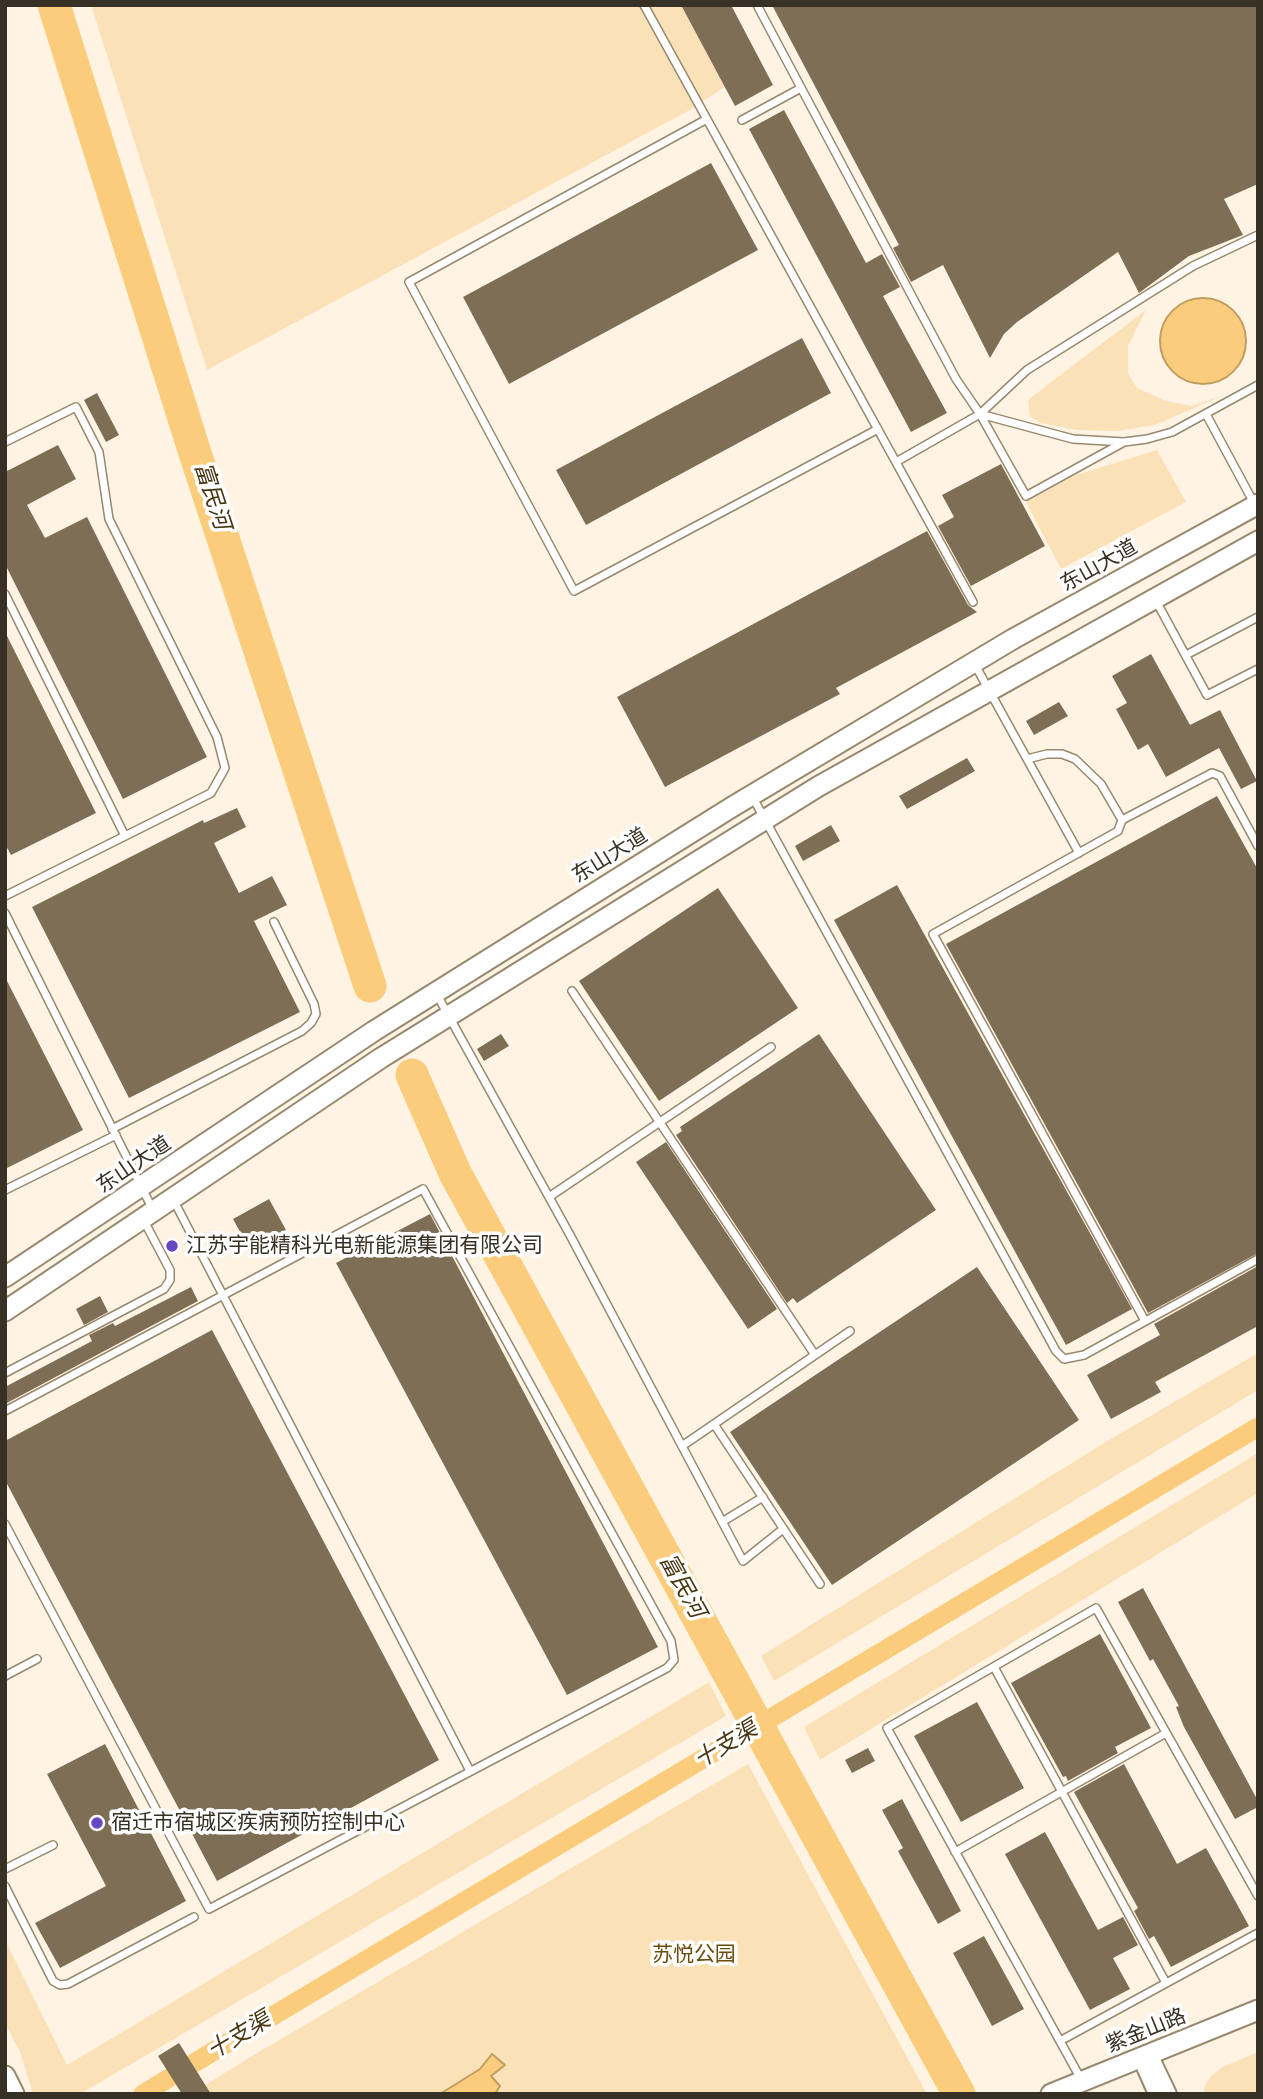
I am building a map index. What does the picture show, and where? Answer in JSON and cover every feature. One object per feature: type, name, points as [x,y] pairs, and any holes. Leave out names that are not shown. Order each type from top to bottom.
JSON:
[{"type":"main road","name":"东山大道","points":[[5,1277],[435,992],[752,795],[974,663],[1257,506]]},
{"type":"main road","points":[[5,1311],[448,1015],[765,819],[1258,541]]},
{"type":"main road","name":"紫金山路","points":[[1051,2094],[1258,2010]]},
{"type":"main road","points":[[5,2076],[14,2094]]},
{"type":"street","points":[[1145,2056],[1156,2094]]},
{"type":"street","points":[[1145,2056],[1169,2094]]},
{"type":"lane","points":[[644,5],[973,602]]},
{"type":"lane","points":[[757,5],[956,379],[980,414],[1026,496],[1124,442]]},
{"type":"lane","points":[[742,120],[801,88]]},
{"type":"lane","points":[[707,119],[409,282],[574,591],[878,429]]},
{"type":"lane","points":[[896,461],[980,414],[1027,370],[1193,266],[1258,235]]},
{"type":"lane","points":[[980,414],[1073,439],[1124,442],[1172,432],[1258,385]]},
{"type":"lane","points":[[5,442],[76,407],[99,452],[109,519],[217,737],[225,768],[211,793],[5,895]]},
{"type":"lane","points":[[1206,414],[1257,506]]},
{"type":"lane","points":[[5,594],[125,836]]},
{"type":"lane","points":[[1155,598],[1207,695],[1256,673]]},
{"type":"lane","points":[[1186,655],[1258,617]]},
{"type":"lane","points":[[974,663],[1079,853]]},
{"type":"lane","points":[[1027,759],[1047,754],[1075,759],[1101,785],[1122,820]]},
{"type":"lane","points":[[1146,1321],[933,934],[1118,831],[1122,820],[1212,774],[1220,776],[1258,845]]},
{"type":"lane","points":[[752,795],[1056,1351],[1065,1359],[1084,1355],[1258,1259]]},
{"type":"lane","points":[[5,913],[141,1187],[148,1214],[170,1270],[170,1280],[164,1289],[5,1373]]},
{"type":"lane","points":[[5,1189],[302,1031],[311,1023],[316,1014],[314,1004],[274,922]]},
{"type":"lane","points":[[572,991],[816,1355]]},
{"type":"lane","points":[[435,992],[549,1197],[743,1561],[783,1529]]},
{"type":"lane","points":[[549,1197],[771,1047]]},
{"type":"lane","points":[[5,1412],[423,1189],[671,1641],[674,1660],[667,1668],[209,1909],[5,1524]]},
{"type":"lane","points":[[172,1198],[470,1771]]},
{"type":"lane","points":[[682,1446],[850,1331]]},
{"type":"lane","points":[[715,1424],[820,1584]]},
{"type":"lane","points":[[722,1522],[763,1497]]},
{"type":"lane","points":[[1082,2081],[887,1728],[1096,1608],[1258,1896]]},
{"type":"lane","points":[[5,1676],[37,1659]]},
{"type":"lane","points":[[993,1667],[1166,1983]]},
{"type":"lane","points":[[955,1852],[1166,1733]]},
{"type":"lane","points":[[5,1869],[53,1845]]},
{"type":"lane","points":[[5,1886],[53,1981],[60,1985],[68,1984],[194,1917]]},
{"type":"lane","points":[[1060,2041],[1258,1933]]},
{"type":"green space","points":[[91,5],[681,5],[725,87],[688,111],[207,370]]},
{"type":"green space","points":[[1146,310],[1128,346],[1128,373],[1137,388],[1166,401],[1192,406],[1224,395],[1155,425],[1117,431],[1077,430],[1041,423],[1030,416],[1028,401],[1033,396]]},
{"type":"green space","points":[[1157,450],[1186,502],[1061,569],[1026,502],[1076,475]]},
{"type":"green space","points":[[1258,1353],[1258,1390],[774,1681],[761,1656],[1104,1443]]},
{"type":"green space","points":[[1258,1453],[1258,1493],[820,1760],[804,1727]]},
{"type":"green space","points":[[709,1682],[726,1716],[80,2094],[33,2094],[20,2052],[5,2023],[5,1940],[67,2065]]},
{"type":"green space","name":"苏悦公园","points":[[748,1764],[927,2094],[191,2094],[247,2059]]},
{"type":"green space","points":[[1258,2052],[1258,2094],[1205,2094],[1204,2087],[1211,2076],[1222,2067]]},
{"type":"shaded area","points":[[1203,298],[1220,301],[1234,310],[1243,324],[1246,341],[1243,358],[1234,372],[1220,381],[1203,384],[1186,381],[1172,372],[1163,358],[1160,341],[1163,324],[1172,310],[1186,301]]},
{"type":"shaded area","points":[[492,2054],[505,2065],[491,2076],[500,2086],[495,2094],[440,2094],[480,2069]]},
{"type":"building","points":[[681,5],[731,5],[773,85],[735,106]]},
{"type":"building","points":[[772,5],[1258,5],[1258,184],[1224,199],[1243,235],[1189,256],[1139,293],[1118,252],[1017,322],[1004,334],[990,358],[943,265],[911,282],[893,248],[899,245]]},
{"type":"building","points":[[784,110],[866,263],[882,254],[900,287],[883,296],[947,413],[911,432],[749,129]]},
{"type":"building","points":[[711,163],[758,250],[509,384],[463,297]]},
{"type":"building","points":[[802,338],[831,393],[586,525],[556,470]]},
{"type":"building","points":[[97,393],[119,435],[106,442],[84,400]]},
{"type":"building","points":[[58,445],[76,479],[27,505],[45,538],[87,517],[207,757],[123,799],[5,564],[5,472]]},
{"type":"building","points":[[1001,464],[1045,546],[971,586],[938,526],[954,517],[942,495]]},
{"type":"building","points":[[927,531],[968,605],[977,612],[836,688],[840,694],[665,787],[617,697]]},
{"type":"building","points":[[5,632],[96,813],[11,855],[5,844]]},
{"type":"building","points":[[1151,654],[1190,725],[1220,710],[1257,781],[1241,789],[1219,748],[1166,777],[1148,744],[1138,750],[1116,709],[1127,703],[1112,676]]},
{"type":"building","points":[[1059,702],[1068,716],[1034,735],[1026,721]]},
{"type":"building","points":[[967,758],[975,771],[907,809],[899,796]]},
{"type":"building","points":[[1217,796],[1258,870],[1258,1253],[1148,1313],[946,944]]},
{"type":"building","points":[[237,808],[246,827],[214,843],[239,893],[272,876],[287,905],[254,921],[300,1012],[129,1098],[32,907],[203,820],[204,823]]},
{"type":"building","points":[[831,825],[840,841],[803,861],[795,846]]},
{"type":"building","points":[[897,885],[1132,1309],[1066,1345],[834,920]]},
{"type":"building","points":[[718,888],[798,1008],[659,1101],[579,981]]},
{"type":"building","points":[[5,977],[83,1130],[5,1169]]},
{"type":"building","points":[[501,1034],[509,1046],[484,1061],[477,1049]]},
{"type":"building","points":[[819,1034],[936,1210],[797,1303],[793,1298],[787,1303],[676,1135],[682,1131],[680,1127]]},
{"type":"building","points":[[666,1142],[777,1309],[748,1329],[636,1162]]},
{"type":"building","points":[[269,1199],[286,1230],[250,1250],[233,1219]]},
{"type":"building","points":[[430,1214],[658,1647],[567,1695],[336,1263]]},
{"type":"building","points":[[1258,1266],[1258,1326],[1155,1382],[1161,1392],[1111,1419],[1087,1375],[1160,1335],[1154,1324]]},
{"type":"building","points":[[977,1267],[1079,1420],[832,1585],[730,1432]]},
{"type":"building","points":[[191,1287],[198,1301],[5,1404],[5,1387],[92,1341],[89,1335],[113,1323],[115,1326]]},
{"type":"building","points":[[100,1296],[108,1312],[84,1325],[76,1309]]},
{"type":"building","points":[[212,1330],[439,1760],[217,1881],[5,1480],[5,1441]]},
{"type":"building","points":[[1143,1588],[1258,1801],[1258,1807],[1235,1819],[1184,1727],[1176,1707],[1179,1706],[1153,1659],[1150,1661],[1118,1602]]},
{"type":"building","points":[[1100,1634],[1151,1728],[1115,1747],[1118,1753],[1068,1781],[1066,1776],[1063,1777],[1011,1683]]},
{"type":"building","points":[[977,1702],[1024,1788],[961,1822],[914,1736]]},
{"type":"building","points":[[105,1744],[186,1901],[60,1968],[35,1923],[106,1886],[47,1774]]},
{"type":"building","points":[[868,1748],[875,1761],[852,1773],[845,1760]]},
{"type":"building","points":[[1124,1764],[1177,1864],[1206,1848],[1249,1926],[1171,1967],[1154,1936],[1149,1939],[1134,1911],[1138,1908],[1074,1792]]},
{"type":"building","points":[[902,1799],[961,1911],[938,1924],[898,1851],[903,1848],[882,1810]]},
{"type":"building","points":[[1045,1832],[1098,1930],[1123,1917],[1138,1945],[1113,1958],[1130,1989],[1090,2010],[1005,1854]]},
{"type":"building","points":[[984,1936],[1024,2009],[992,2026],[953,1953]]},
{"type":"building","points":[[179,2043],[211,2094],[182,2094],[158,2056]]},
{"type":"waterway","name":"富民河","points":[[54,5],[194,450],[370,986]]},
{"type":"waterway","name":"富民河","points":[[412,1075],[455,1173],[959,2094]]},
{"type":"waterway","name":"十支渠","points":[[194,2063],[1258,1427]]},
{"type":"waterway","name":"十支渠","points":[[143,2094],[169,2078]]},
{"type":"place","name":"江苏宇能精科光电新能源集团有限公司","points":[[172,1246]]},
{"type":"place","name":"宿迁市宿城区疾病预防控制中心","points":[[97,1823]]}]
